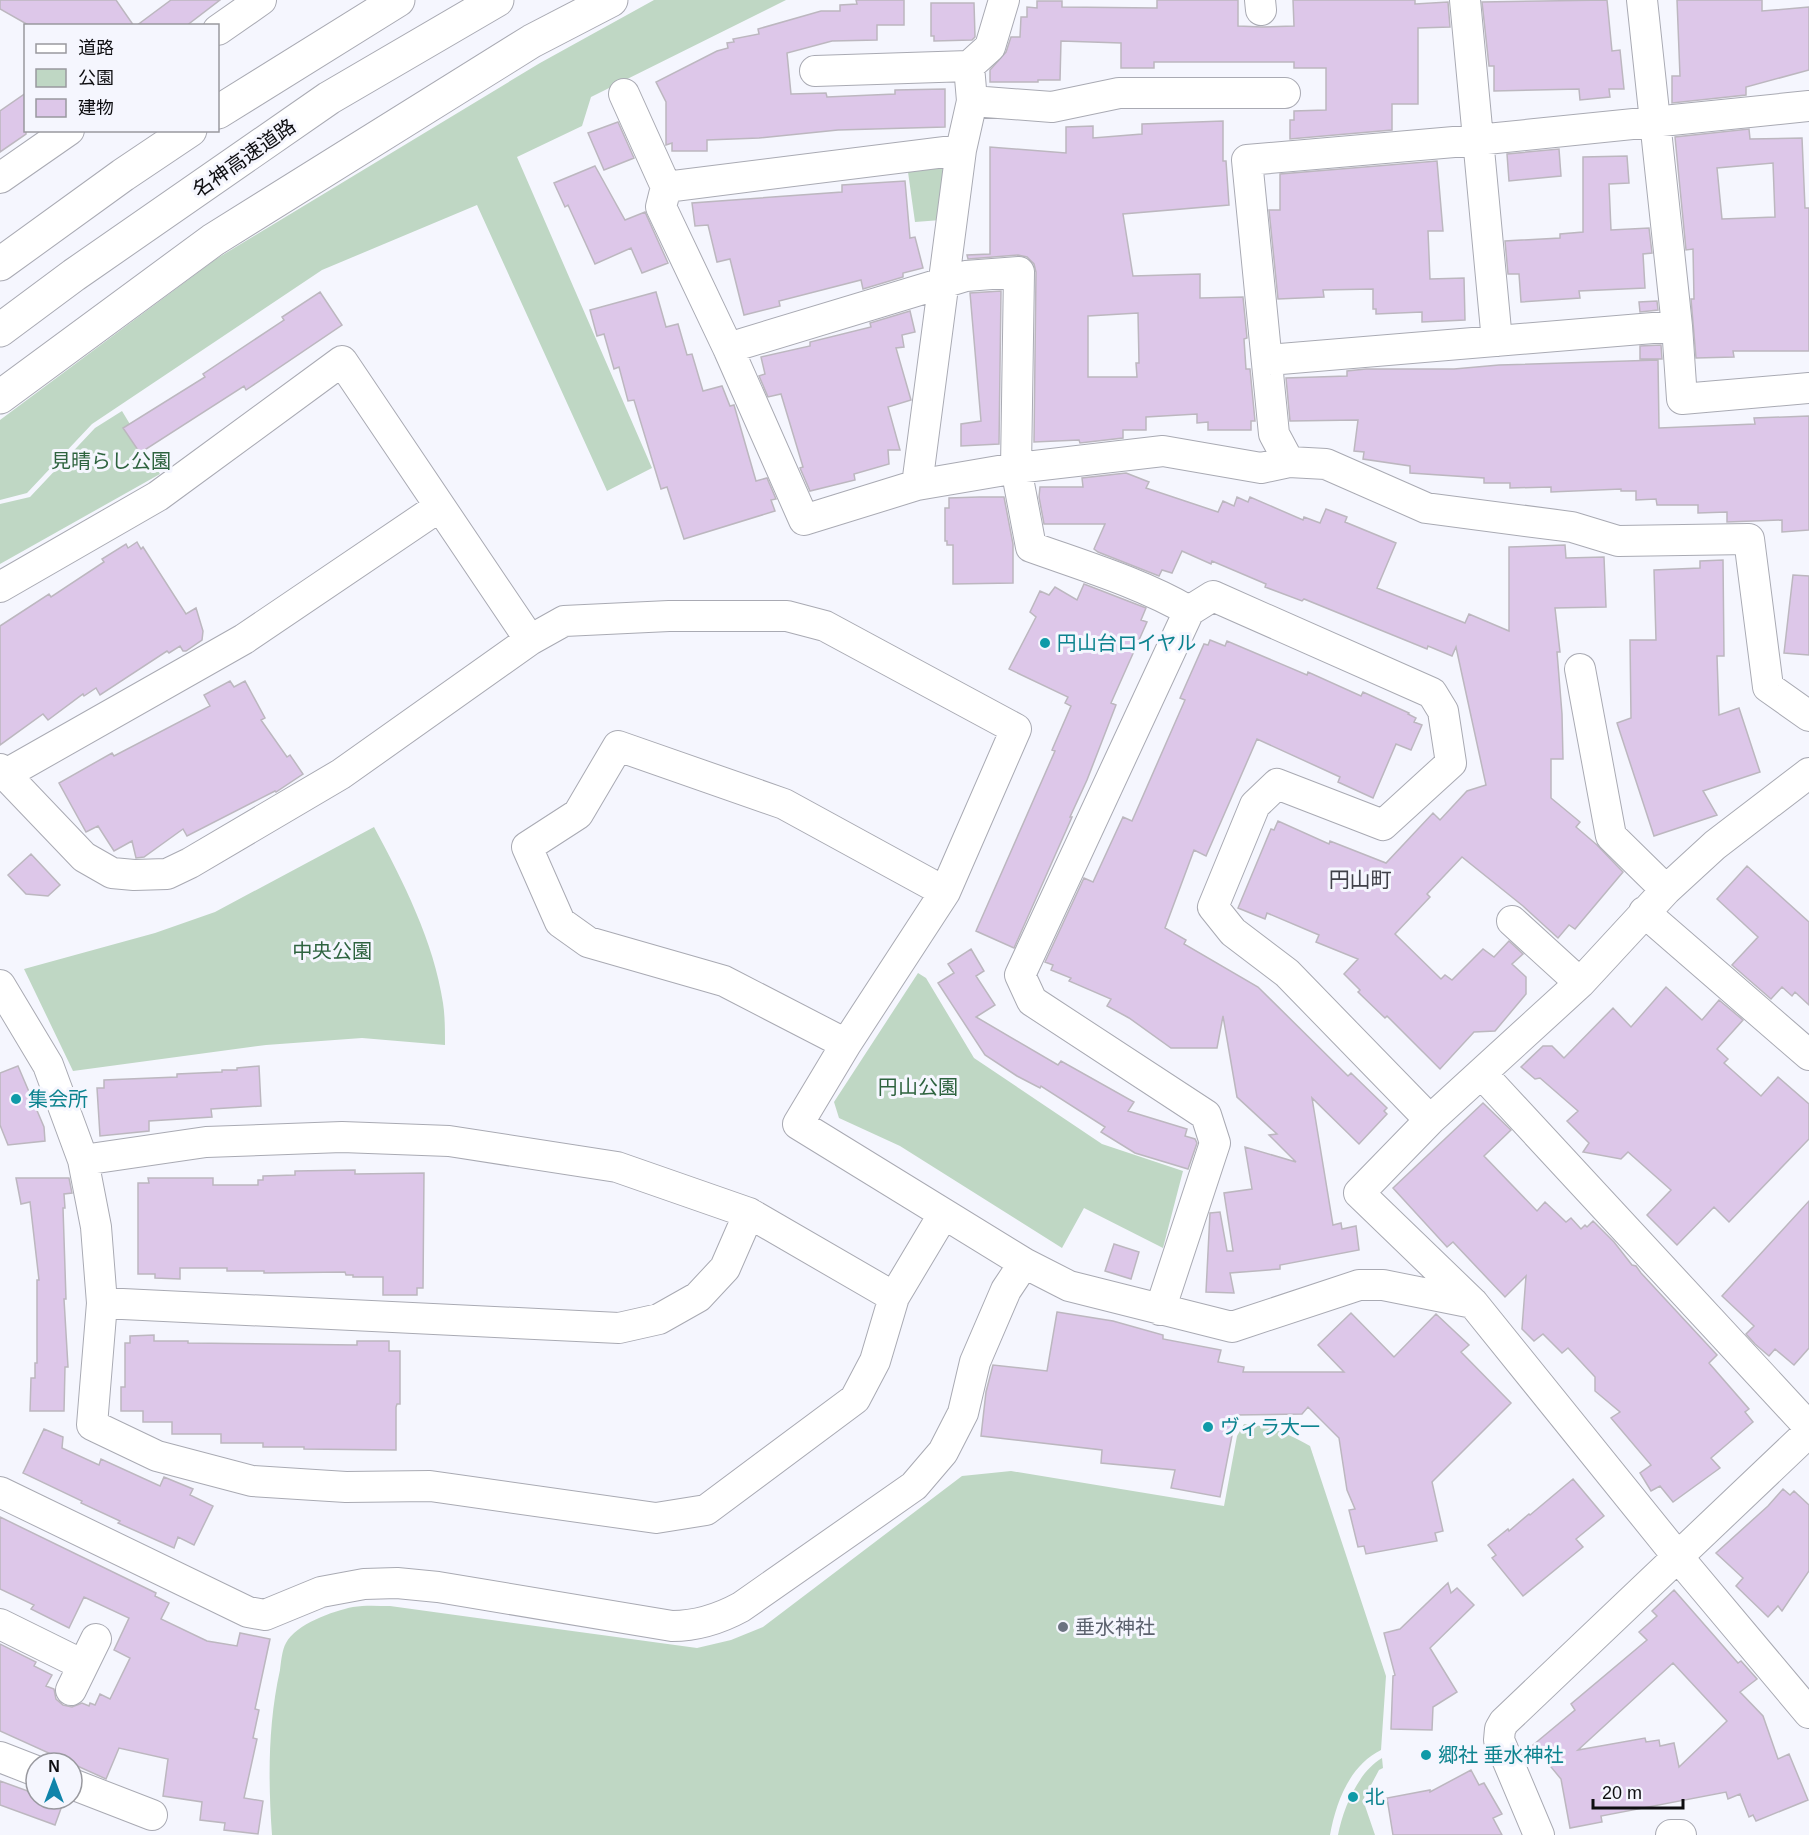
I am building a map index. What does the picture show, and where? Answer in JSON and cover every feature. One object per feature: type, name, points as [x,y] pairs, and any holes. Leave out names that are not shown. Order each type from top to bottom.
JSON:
[{"type":"main road","points":[[219,111],[398,0]]},
{"type":"main road","name":"名神高速道路","points":[[0,330],[74,275],[329,98],[497,0]]},
{"type":"main road","points":[[0,397],[213,240],[532,42],[611,0]]},
{"type":"main road","points":[[0,264],[186,132]]},
{"type":"street","points":[[219,29],[260,0]]},
{"type":"street","points":[[815,71],[969,66],[990,47],[1004,0]]},
{"type":"street","points":[[1465,0],[1497,341]]},
{"type":"street","points":[[1642,0],[1677,326],[1682,399],[1809,388]]},
{"type":"street","points":[[917,485],[961,150],[972,101],[969,66]]},
{"type":"street","points":[[972,101],[1052,107],[1119,93],[1251,104],[1285,93]]},
{"type":"street","points":[[624,94],[666,187],[662,207],[728,348],[804,520],[917,485],[1016,468],[1163,451],[1261,468],[1289,462],[1326,464],[1426,508],[1572,527],[1618,541],[1749,539],[1768,687],[1809,716]]},
{"type":"street","points":[[1289,462],[1274,434],[1247,160],[1477,140],[1809,106]]},
{"type":"street","points":[[0,178],[66,132]]},
{"type":"street","points":[[666,187],[961,150]]},
{"type":"street","points":[[728,348],[945,281],[966,276],[1019,272],[1016,468],[1031,547],[1171,600],[1190,611]]},
{"type":"street","points":[[1268,360],[1677,326]]},
{"type":"street","points":[[0,587],[158,496],[342,361],[530,640]]},
{"type":"street","points":[[439,507],[244,639],[3,772],[84,856],[112,873],[167,874],[341,774],[530,640],[564,621],[669,616],[787,616],[825,626],[1016,729],[945,892],[846,1044],[798,1124],[1023,1263],[1069,1286],[1232,1327],[1359,1285],[1370,1284],[1473,1303]]},
{"type":"street","points":[[1160,1310],[1215,1143],[1206,1115],[1032,1001],[1020,975],[1190,611],[1214,596],[1432,693],[1443,711],[1451,764],[1383,825],[1277,784],[1255,805],[1213,907],[1233,932],[1287,973],[1430,1120]]},
{"type":"street","points":[[1580,669],[1611,836],[1666,890]]},
{"type":"street","points":[[846,1044],[724,981],[588,942],[560,922],[527,846],[578,814],[618,746],[784,804],[945,892]]},
{"type":"street","points":[[1809,773],[1715,844],[1644,912],[1581,983],[1430,1120],[1359,1193],[1473,1303],[1678,1557],[1809,1713]]},
{"type":"street","points":[[1644,912],[1809,1055]]},
{"type":"street","points":[[1512,921],[1581,983]]},
{"type":"street","points":[[5,1005],[48,1065],[83,1160],[96,1227],[102,1303],[92,1425],[157,1456],[252,1481],[346,1487],[430,1486],[656,1518],[706,1510],[855,1399],[875,1361],[894,1297],[943,1215]]},
{"type":"street","points":[[1482,1074],[1809,1427]]},
{"type":"street","points":[[83,1160],[206,1142],[342,1137],[449,1141],[617,1167],[749,1213],[894,1297]]},
{"type":"street","points":[[102,1303],[619,1328],[658,1319],[698,1297],[725,1268],[749,1213]]},
{"type":"street","points":[[0,1492],[248,1612],[265,1614],[321,1593],[364,1584],[397,1584],[438,1587],[672,1626],[699,1623],[725,1616],[741,1607],[914,1486],[932,1467],[956,1430],[963,1413],[975,1362],[1006,1290],[1023,1263]]},
{"type":"street","points":[[1539,1835],[1499,1740],[1500,1729],[1504,1722],[1809,1432]]},
{"type":"street","points":[[0,1624],[83,1665]]},
{"type":"street","points":[[1,1761],[24,1767]]},
{"type":"street","points":[[84,1787],[138,1800]]},
{"type":"street","points":[[1671,1835],[1681,1835]]},
{"type":"green space","points":[[654,0],[786,0],[591,97],[582,126],[517,157],[652,468],[607,491],[477,205],[322,270],[92,424],[27,493],[0,500],[0,420],[216,259],[540,63]]},
{"type":"green space","points":[[936,162],[946,170],[941,220],[915,222],[907,165]]},
{"type":"green space","name":"見晴らし公園","points":[[122,411],[160,474],[0,564],[0,504],[30,497],[95,428]]},
{"type":"green space","name":"中央公園","points":[[374,827],[406,890],[425,935],[439,980],[445,1018],[445,1045],[362,1038],[266,1045],[73,1071],[24,969],[155,933],[215,912]]},
{"type":"green space","name":"円山公園","points":[[918,973],[926,978],[974,1058],[1102,1144],[1183,1171],[1163,1248],[1084,1208],[1062,1248],[900,1146],[839,1118],[834,1102]]},
{"type":"green space","name":"垂水神社","points":[[1244,1424],[1278,1431],[1310,1446],[1386,1676],[1381,1750],[1361,1765],[1346,1786],[1336,1810],[1330,1835],[272,1835],[271,1731],[283,1653],[291,1636],[306,1624],[326,1615],[353,1607],[390,1606],[697,1648],[731,1640],[763,1627],[962,1476],[1011,1471],[1224,1506],[1237,1436]]},
{"type":"green space","points":[[1382,1758],[1383,1768],[1379,1770],[1363,1800],[1375,1835],[1338,1835],[1353,1792],[1366,1772]]},
{"type":"building","points":[[0,0],[116,0],[133,24],[26,24],[0,9]]},
{"type":"building","points":[[171,0],[220,0],[189,24],[139,24]]},
{"type":"building","points":[[856,0],[904,0],[904,25],[877,25],[877,40],[832,41],[787,53],[791,94],[826,93],[827,97],[895,94],[895,90],[945,89],[945,127],[838,130],[759,138],[707,140],[707,151],[672,151],[672,143],[666,145],[666,102],[656,82],[717,51],[728,48],[727,43],[734,42],[733,39],[759,34],[758,29],[821,11],[840,11],[840,5],[857,4]]},
{"type":"building","points":[[1157,0],[1238,0],[1238,26],[1262,27],[1294,26],[1293,0],[1415,0],[1415,4],[1448,2],[1450,27],[1418,28],[1418,104],[1392,104],[1392,130],[1290,139],[1290,120],[1294,120],[1294,111],[1326,110],[1326,68],[1294,68],[1294,62],[1154,62],[1154,68],[1121,68],[1121,43],[1061,41],[1060,80],[990,82],[990,70],[1006,52],[1011,37],[1020,37],[1021,17],[1027,17],[1027,7],[1037,8],[1037,1],[1062,1],[1062,7],[1157,8]]},
{"type":"building","points":[[1607,0],[1612,51],[1620,50],[1624,89],[1609,89],[1610,97],[1580,100],[1579,89],[1494,91],[1494,66],[1489,66],[1482,2]]},
{"type":"building","points":[[1677,0],[1762,0],[1762,11],[1809,7],[1809,70],[1746,87],[1746,95],[1672,103],[1672,76],[1680,76]]},
{"type":"building","points":[[931,3],[974,3],[975,37],[972,40],[934,41],[934,36],[931,36]]},
{"type":"building","points":[[24,94],[24,132],[26,134],[0,152],[0,111]]},
{"type":"building","points":[[1223,121],[1223,161],[1226,161],[1229,205],[1123,214],[1133,276],[1200,274],[1200,298],[1243,297],[1247,338],[1244,339],[1246,369],[1250,369],[1255,421],[1251,421],[1251,430],[1208,430],[1208,422],[1197,423],[1197,414],[1146,417],[1146,430],[1123,430],[1123,438],[1080,443],[1079,440],[1034,442],[1036,272],[1034,264],[1027,257],[1018,255],[968,259],[967,255],[990,254],[990,147],[1066,153],[1066,127],[1093,126],[1093,138],[1142,134],[1142,124]],"holes":[[[1138,313],[1139,363],[1136,363],[1137,377],[1088,377],[1088,316]]]},
{"type":"building","points":[[618,122],[634,158],[604,170],[588,133]]},
{"type":"building","points":[[1749,129],[1750,139],[1802,138],[1805,208],[1809,208],[1809,351],[1733,351],[1734,357],[1696,358],[1691,299],[1694,299],[1693,249],[1686,250],[1675,137]],"holes":[[[1773,163],[1775,217],[1722,219],[1717,168]]]},
{"type":"building","points":[[1559,149],[1561,176],[1509,181],[1507,154]]},
{"type":"building","points":[[1627,156],[1629,183],[1609,184],[1611,230],[1649,228],[1652,253],[1643,254],[1645,288],[1579,291],[1580,298],[1521,302],[1519,274],[1508,274],[1505,241],[1560,238],[1560,234],[1583,232],[1583,157]]},
{"type":"building","points":[[1437,161],[1443,231],[1428,231],[1430,279],[1464,278],[1465,320],[1422,322],[1422,312],[1376,314],[1376,309],[1373,309],[1373,289],[1323,290],[1324,297],[1278,299],[1269,210],[1280,210],[1280,174]]},
{"type":"building","points":[[595,166],[625,220],[645,212],[668,263],[642,273],[631,248],[595,264],[568,205],[565,207],[554,183]]},
{"type":"building","points":[[905,181],[910,238],[915,237],[923,268],[903,273],[903,277],[863,289],[861,280],[779,301],[780,306],[744,315],[730,259],[717,262],[708,225],[695,226],[692,203],[842,192],[842,185]]},
{"type":"building","points":[[1001,291],[999,444],[961,446],[961,424],[981,421],[970,293]]},
{"type":"building","points":[[320,292],[342,325],[246,390],[244,386],[140,453],[123,428],[205,377],[203,374],[284,320],[282,317]]},
{"type":"building","points":[[656,292],[666,327],[678,324],[687,355],[692,354],[703,391],[722,386],[730,406],[734,405],[756,481],[767,478],[776,499],[771,500],[775,511],[684,539],[667,487],[661,489],[634,400],[628,401],[619,367],[614,369],[604,334],[597,336],[590,310]]},
{"type":"building","points":[[1657,301],[1658,310],[1640,312],[1639,302]]},
{"type":"building","points":[[910,311],[915,332],[902,335],[904,347],[896,348],[911,400],[888,407],[900,450],[888,450],[889,464],[854,474],[855,480],[810,491],[800,468],[803,467],[781,394],[768,397],[759,376],[765,374],[761,357],[810,346],[810,342],[871,327],[870,323]]},
{"type":"building","points":[[1661,345],[1662,359],[1640,359],[1640,346]]},
{"type":"building","points":[[1658,360],[1659,428],[1755,424],[1754,418],[1809,416],[1809,530],[1782,532],[1782,520],[1727,522],[1727,512],[1698,513],[1698,505],[1657,505],[1656,499],[1636,500],[1636,491],[1621,491],[1621,489],[1551,492],[1551,487],[1510,488],[1510,483],[1484,483],[1484,478],[1410,473],[1410,466],[1363,459],[1364,452],[1354,451],[1358,420],[1290,421],[1286,378],[1347,376],[1347,371],[1366,369],[1454,369],[1499,365]]},
{"type":"building","points":[[1126,473],[1149,482],[1146,488],[1218,512],[1223,501],[1234,506],[1237,497],[1248,502],[1250,497],[1303,520],[1304,517],[1320,523],[1326,509],[1347,517],[1345,522],[1396,543],[1377,588],[1465,623],[1469,614],[1509,631],[1509,547],[1565,545],[1566,558],[1604,557],[1606,607],[1555,608],[1560,652],[1557,652],[1563,759],[1551,759],[1551,798],[1580,822],[1576,827],[1623,872],[1575,929],[1569,925],[1558,938],[1523,906],[1462,857],[1427,894],[1430,897],[1395,934],[1441,979],[1445,975],[1452,980],[1483,949],[1494,957],[1509,941],[1523,954],[1512,964],[1526,977],[1526,994],[1495,1031],[1474,1032],[1440,1069],[1387,1016],[1385,1018],[1358,992],[1360,990],[1344,974],[1358,959],[1316,942],[1319,935],[1267,913],[1265,919],[1238,908],[1271,829],[1274,830],[1278,821],[1329,844],[1330,841],[1386,863],[1433,813],[1440,820],[1467,791],[1486,785],[1456,647],[1452,656],[1428,646],[1427,649],[1304,599],[1302,601],[1265,587],[1266,584],[1182,551],[1172,573],[1162,570],[1159,576],[1094,549],[1105,524],[1044,524],[1039,497],[1040,487],[1083,487],[1082,478]]},
{"type":"building","points":[[1004,497],[1013,544],[1013,583],[953,584],[953,545],[947,545],[945,541],[945,508],[949,508],[949,498]]},
{"type":"building","points":[[137,542],[141,549],[143,547],[186,614],[196,608],[203,631],[202,640],[186,651],[183,651],[180,646],[169,653],[167,651],[100,695],[96,688],[84,696],[83,694],[48,720],[43,714],[0,745],[0,626],[49,594],[51,597],[104,562],[102,559],[126,544],[128,548]]},
{"type":"building","points":[[1723,560],[1724,656],[1717,656],[1719,715],[1739,708],[1760,772],[1703,791],[1717,815],[1654,836],[1617,723],[1631,718],[1630,640],[1656,640],[1654,570],[1700,568],[1700,561]]},
{"type":"building","points":[[1793,575],[1809,576],[1809,655],[1784,653]]},
{"type":"building","points":[[1084,584],[1146,608],[1141,620],[1147,622],[1111,703],[1116,705],[1070,817],[1072,817],[1014,948],[976,931],[1055,751],[1052,750],[1071,706],[1065,703],[1068,697],[1009,669],[1036,617],[1030,612],[1040,591],[1049,595],[1055,587],[1077,600]]},
{"type":"building","points":[[1210,640],[1225,646],[1227,641],[1307,675],[1308,672],[1361,696],[1363,692],[1409,713],[1416,718],[1414,722],[1422,725],[1411,750],[1396,744],[1373,798],[1338,782],[1340,777],[1257,739],[1206,856],[1194,850],[1165,928],[1186,940],[1184,944],[1258,987],[1348,1076],[1351,1073],[1387,1108],[1384,1111],[1387,1114],[1359,1144],[1312,1098],[1333,1225],[1341,1223],[1342,1229],[1356,1226],[1359,1250],[1280,1265],[1280,1269],[1230,1273],[1234,1293],[1206,1292],[1210,1213],[1220,1212],[1227,1251],[1233,1251],[1224,1193],[1252,1189],[1245,1147],[1296,1162],[1269,1135],[1277,1134],[1237,1097],[1223,1016],[1217,1048],[1171,1048],[1129,1018],[1107,1006],[1111,999],[1069,981],[1071,978],[1051,970],[1053,965],[1045,962],[1084,878],[1093,882],[1123,817],[1132,821],[1185,700],[1180,698],[1204,644],[1208,645]]},
{"type":"building","points":[[230,681],[234,687],[245,681],[265,718],[261,720],[287,757],[290,755],[303,774],[276,792],[187,836],[183,829],[144,857],[136,858],[132,841],[114,851],[98,826],[86,832],[59,783],[112,753],[114,756],[210,706],[204,695]]},
{"type":"building","points":[[31,854],[60,885],[48,896],[26,894],[8,875]]},
{"type":"building","points":[[1747,866],[1809,922],[1809,1005],[1795,992],[1792,996],[1782,987],[1771,999],[1732,965],[1758,937],[1717,899]]},
{"type":"building","points":[[971,949],[984,971],[976,976],[995,1005],[976,1017],[1058,1065],[1061,1061],[1134,1102],[1128,1111],[1187,1129],[1185,1136],[1195,1139],[1197,1143],[1188,1169],[1135,1153],[1101,1132],[1105,1127],[1041,1086],[1040,1088],[1017,1076],[985,1055],[938,983],[954,973],[948,964]]},
{"type":"building","points":[[1666,987],[1702,1020],[1719,1000],[1743,1020],[1717,1049],[1728,1059],[1724,1063],[1761,1096],[1778,1077],[1809,1104],[1809,1139],[1729,1222],[1714,1207],[1677,1245],[1647,1215],[1671,1190],[1628,1152],[1621,1159],[1583,1152],[1589,1143],[1567,1121],[1578,1111],[1540,1078],[1535,1079],[1521,1067],[1543,1046],[1552,1046],[1564,1058],[1613,1008],[1631,1027]]},
{"type":"building","name":"集会所","points":[[18,1066],[44,1127],[45,1141],[8,1145],[0,1125],[0,1073]]},
{"type":"building","points":[[259,1066],[261,1106],[211,1109],[212,1117],[149,1121],[149,1131],[100,1136],[97,1088],[104,1088],[104,1080],[177,1077],[177,1074],[222,1072],[222,1070]]},
{"type":"building","points":[[1483,1103],[1511,1130],[1484,1156],[1537,1211],[1545,1202],[1566,1222],[1571,1218],[1581,1229],[1593,1221],[1717,1355],[1709,1363],[1749,1409],[1745,1412],[1753,1422],[1711,1458],[1720,1468],[1673,1502],[1660,1486],[1651,1491],[1640,1473],[1651,1465],[1611,1418],[1620,1412],[1595,1391],[1595,1377],[1568,1348],[1562,1353],[1543,1334],[1534,1341],[1522,1329],[1526,1276],[1505,1297],[1453,1242],[1447,1247],[1393,1188]]},
{"type":"building","points":[[355,1170],[355,1174],[424,1173],[423,1288],[417,1288],[417,1295],[383,1295],[383,1277],[353,1277],[353,1275],[346,1275],[345,1272],[264,1273],[264,1271],[227,1271],[227,1268],[180,1268],[180,1279],[155,1278],[155,1274],[138,1274],[138,1183],[149,1183],[148,1178],[213,1178],[213,1185],[258,1185],[258,1180],[263,1180],[263,1176],[295,1175],[295,1171]]},
{"type":"building","points":[[16,1178],[69,1178],[72,1193],[64,1194],[65,1208],[63,1208],[66,1299],[64,1299],[68,1367],[65,1367],[64,1411],[30,1411],[31,1378],[35,1378],[35,1363],[37,1363],[37,1280],[39,1280],[30,1202],[21,1204]]},
{"type":"building","points":[[1809,1201],[1809,1348],[1794,1365],[1775,1349],[1769,1356],[1755,1344],[1746,1334],[1754,1326],[1722,1296]]},
{"type":"building","points":[[1114,1244],[1139,1252],[1131,1279],[1105,1271]]},
{"type":"building","points":[[1057,1312],[1113,1321],[1163,1335],[1163,1339],[1221,1350],[1218,1362],[1244,1367],[1243,1372],[1344,1372],[1318,1345],[1351,1313],[1394,1357],[1436,1314],[1469,1345],[1461,1352],[1511,1403],[1432,1482],[1443,1531],[1435,1533],[1437,1541],[1366,1554],[1364,1546],[1358,1547],[1349,1510],[1355,1509],[1347,1490],[1339,1438],[1308,1407],[1302,1414],[1236,1415],[1220,1497],[1171,1488],[1175,1470],[1101,1463],[1102,1450],[981,1436],[986,1392],[993,1365],[1047,1371]]},
{"type":"building","points":[[154,1335],[154,1341],[188,1341],[188,1343],[357,1345],[357,1341],[389,1341],[389,1351],[400,1351],[400,1404],[396,1407],[396,1450],[304,1449],[304,1447],[263,1447],[263,1443],[221,1443],[221,1434],[172,1434],[172,1422],[143,1422],[143,1411],[121,1411],[121,1387],[125,1387],[125,1343],[130,1343],[130,1336]]},
{"type":"building","points":[[44,1429],[63,1437],[62,1448],[99,1465],[101,1459],[160,1486],[164,1477],[193,1489],[190,1495],[213,1506],[194,1545],[178,1537],[174,1548],[118,1523],[120,1521],[23,1473]]},
{"type":"building","points":[[1573,1479],[1604,1516],[1576,1539],[1583,1547],[1523,1596],[1492,1558],[1496,1555],[1488,1545],[1530,1515]]},
{"type":"building","points":[[1783,1489],[1790,1495],[1794,1491],[1809,1505],[1809,1571],[1782,1611],[1778,1606],[1768,1617],[1736,1586],[1743,1578],[1716,1553],[1768,1506]]},
{"type":"building","points":[[0,1517],[156,1593],[155,1596],[169,1603],[161,1619],[207,1641],[237,1646],[240,1633],[270,1639],[255,1709],[259,1710],[253,1738],[257,1739],[244,1798],[263,1801],[258,1834],[224,1830],[225,1823],[200,1820],[202,1802],[163,1796],[168,1759],[119,1748],[106,1779],[84,1769],[84,1751],[44,1751],[0,1731],[0,1644],[36,1662],[34,1666],[52,1675],[46,1686],[54,1689],[56,1699],[63,1705],[72,1707],[82,1703],[89,1706],[90,1703],[95,1705],[100,1694],[110,1699],[130,1658],[114,1650],[129,1618],[84,1597],[69,1628],[31,1609],[34,1605],[0,1589]]},
{"type":"building","points":[[1448,1583],[1451,1593],[1457,1588],[1474,1605],[1430,1648],[1457,1692],[1433,1707],[1432,1730],[1391,1729],[1393,1676],[1395,1675],[1384,1633],[1400,1629]]},
{"type":"building","points":[[1674,1590],[1738,1663],[1741,1661],[1757,1679],[1740,1692],[1763,1716],[1778,1759],[1789,1754],[1808,1800],[1756,1821],[1753,1815],[1749,1817],[1740,1794],[1728,1799],[1726,1792],[1601,1816],[1602,1822],[1570,1828],[1561,1779],[1533,1745],[1575,1710],[1571,1704],[1647,1640],[1639,1632],[1657,1616],[1652,1611]],"holes":[[[1673,1663],[1727,1721],[1679,1767],[1674,1743],[1660,1746],[1659,1740],[1646,1742],[1645,1738],[1578,1750]]]},
{"type":"building","points":[[1471,1770],[1479,1785],[1484,1783],[1502,1814],[1493,1818],[1502,1835],[1393,1835],[1387,1798],[1430,1790],[1430,1792]]},
{"type":"building","points":[[0,1781],[24,1790],[24,1811],[60,1811],[55,1825],[0,1805]]},
{"type":"place","name":"円山台ロイヤル","points":[[1045,643]]},
{"type":"place","name":"集会所","points":[[16,1099]]},
{"type":"place","name":"ヴィラ大一","points":[[1208,1427]]},
{"type":"place","name":"垂水神社","points":[[1063,1627]]},
{"type":"place","name":"郷社 垂水神社","points":[[1426,1755]]},
{"type":"place","name":"北","points":[[1353,1797]]},
{"type":"district","name":"円山町","points":[[1360,880]]}]
